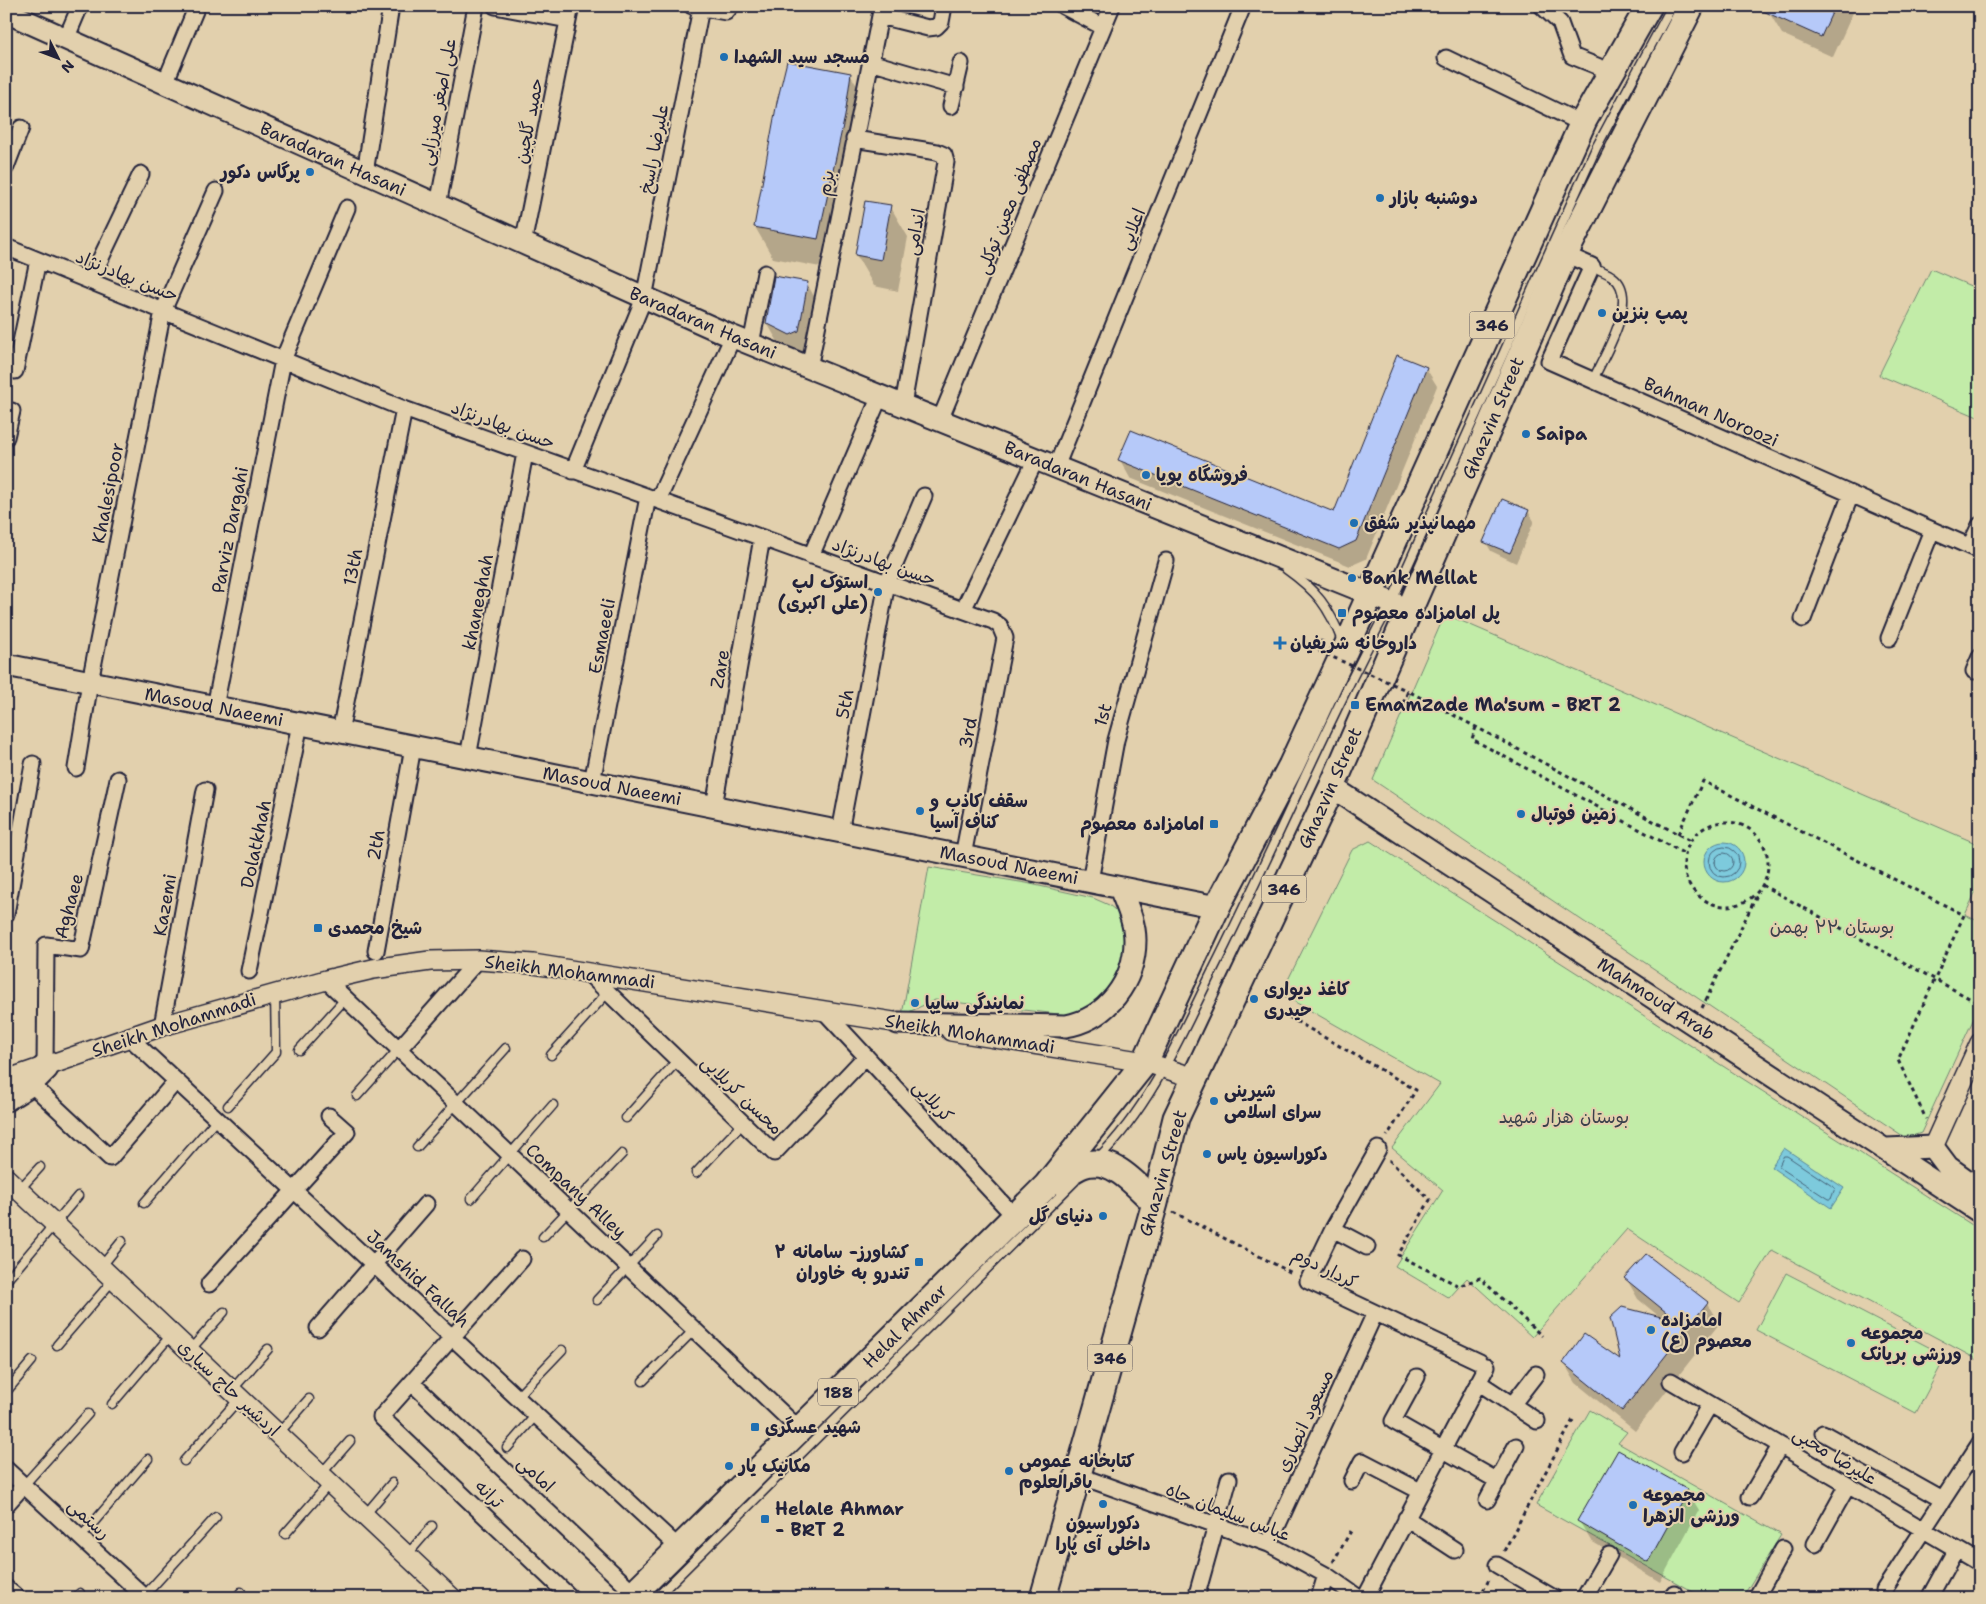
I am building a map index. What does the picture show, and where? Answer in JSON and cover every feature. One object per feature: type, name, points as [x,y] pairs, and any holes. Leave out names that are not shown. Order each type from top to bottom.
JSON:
[{"type":"main road","name":"Ghazvin Street","points":[[1043,1598],[1155,1203],[1176,1118],[1332,787],[1390,602],[1582,124],[1649,6]]},
{"type":"main road","name":"Ghazvin Street","points":[[1154,1065],[1217,907],[1291,766],[1345,650],[1390,602],[1691,6]]},
{"type":"main road","name":"Baradaran Hasani","points":[[6,12],[524,244],[643,301],[738,341],[809,368],[879,399],[903,405],[1034,461],[1056,467],[1390,602]]},
{"type":"main road","name":"Masoud Naeemi","points":[[6,666],[1217,907]]},
{"type":"main road","name":"Mahmoud Arab","points":[[1332,787],[1980,1212]]},
{"type":"main road","points":[[898,1022],[1066,1026],[1080,1024],[1101,1012],[1117,997],[1133,956],[1135,939],[1132,922],[1120,888]]},
{"type":"main road","name":"Helal Ahmar","points":[[640,1596],[679,1548],[1046,1186],[1154,1065]]},
{"type":"main road","points":[[6,1098],[27,1077]]},
{"type":"main road","points":[[1886,1149],[1935,1143],[1948,1167],[1980,1190]]},
{"type":"main road","name":"188","points":[[1046,1186],[1084,1165],[1091,1165]]},
{"type":"main road","points":[[1091,1165],[1104,1165],[1123,1173],[1155,1203]]},
{"type":"street","points":[[66,39],[80,6]]},
{"type":"street","points":[[165,83],[197,6]]},
{"type":"street","points":[[365,173],[391,6]]},
{"type":"street","name":"علی اصغر میرزایی","points":[[438,205],[476,6]]},
{"type":"street","points":[[495,6],[570,13]]},
{"type":"street","points":[[697,7],[726,12],[731,6]]},
{"type":"street","points":[[881,11],[928,28],[936,27],[941,22],[944,6]]},
{"type":"street","points":[[1062,6],[1103,27]]},
{"type":"street","name":"مصطفی معین توکلی","points":[[940,420],[1112,6]]},
{"type":"street","name":"اعلایی","points":[[1056,467],[1243,6]]},
{"type":"street","points":[[1542,6],[1560,23],[1572,56],[1612,72]]},
{"type":"street","name":"علیرضا راسخ","points":[[573,471],[643,301],[697,7]]},
{"type":"street","name":"بزم","points":[[809,368],[881,11]]},
{"type":"street","name":"حمید گلچین","points":[[524,244],[570,13]]},
{"type":"street","points":[[1446,58],[1582,124]]},
{"type":"street","points":[[870,62],[956,87]]},
{"type":"street","points":[[951,106],[960,63]]},
{"type":"street","points":[[6,167],[21,128]]},
{"type":"street","name":"اندامی","points":[[854,140],[937,152],[944,155],[946,162],[903,405]]},
{"type":"street","points":[[90,281],[141,174]]},
{"type":"street","name":"Khalesipoor","points":[[76,768],[90,682],[163,311],[216,191]]},
{"type":"street","name":"Parviz Dargahi","points":[[214,707],[283,360],[347,208]]},
{"type":"street","name":"حسن بهادرنژاد","points":[[6,247],[404,409],[993,621]]},
{"type":"street","points":[[1565,254],[1592,266]]},
{"type":"street","points":[[14,371],[38,260]]},
{"type":"street","name":"Bahman Noroozi","points":[[1592,266],[1549,361],[1975,549]]},
{"type":"street","name":"Esmaeeli","points":[[592,782],[653,499],[738,341],[765,273]]},
{"type":"street","points":[[811,556],[879,399]]},
{"type":"street","name":"13th","points":[[340,732],[404,409]]},
{"type":"street","points":[[6,437],[12,411]]},
{"type":"street","name":"khaneghah","points":[[468,757],[525,453]]},
{"type":"street","points":[[963,610],[1034,461]]},
{"type":"street","points":[[1803,619],[1851,494]]},
{"type":"street","name":"5th","points":[[840,832],[887,583],[924,496]]},
{"type":"street","points":[[1975,549],[1980,525]]},
{"type":"street","points":[[1889,638],[1932,530]]},
{"type":"street","name":"Zare","points":[[714,806],[762,538]]},
{"type":"street","name":"1st","points":[[1090,882],[1116,740],[1166,561]]},
{"type":"street","name":"3rd","points":[[963,856],[1005,638],[1000,626],[993,621]]},
{"type":"street","points":[[1974,671],[1980,657]]},
{"type":"street","name":"Dolatkhah","points":[[249,971],[300,724]]},
{"type":"street","name":"2th","points":[[376,951],[413,747]]},
{"type":"street","points":[[6,914],[34,764]]},
{"type":"street","name":"Aghaee","points":[[27,1077],[46,945],[81,950],[118,780]]},
{"type":"street","name":"Kazemi","points":[[162,1026],[205,790]]},
{"type":"street","points":[[399,1049],[478,960]]},
{"type":"street","name":"Sheikh Mohammadi","points":[[27,1077],[162,1026],[326,980],[373,969],[430,961],[478,960],[524,963],[588,972],[898,1022],[1154,1065],[1195,1078]]},
{"type":"street","name":"محسن کربلایی","points":[[588,972],[774,1153],[866,1056]]},
{"type":"street","name":"Company Alley","points":[[326,980],[800,1430]]},
{"type":"street","name":"کربلایی","points":[[823,1010],[1015,1217]]},
{"type":"street","name":"Jamshid Fallah","points":[[130,1038],[679,1548]]},
{"type":"street","points":[[1935,1143],[1980,1042]]},
{"type":"street","points":[[27,1077],[110,1158],[176,1081]]},
{"type":"street","points":[[209,1284],[348,1132],[329,1116]]},
{"type":"street","points":[[1308,1281],[1333,1229],[1378,1149]]},
{"type":"street","name":"اردشیر حاج سیاری","points":[[13,1184],[452,1598]]},
{"type":"street","points":[[318,1328],[426,1204]]},
{"type":"street","points":[[1333,1229],[1367,1247]]},
{"type":"street","points":[[412,1383],[522,1259]]},
{"type":"street","name":"کردار دوم","points":[[1308,1281],[1483,1364],[1478,1382],[1365,1598]]},
{"type":"street","name":"مسعود انصاری","points":[[1269,1544],[1375,1313]]},
{"type":"street","points":[[1512,1405],[1536,1374]]},
{"type":"street","points":[[1417,1377],[1393,1421],[1498,1480]]},
{"type":"street","name":"علیرضا محبی","points":[[1671,1381],[1980,1563]]},
{"type":"street","points":[[1478,1382],[1537,1421]]},
{"type":"street","name":"امامی","points":[[412,1383],[640,1596]]},
{"type":"street","name":"ترانه","points":[[412,1383],[381,1417],[570,1598]]},
{"type":"street","points":[[1682,1452],[1710,1404]]},
{"type":"street","points":[[1823,1432],[1941,1499]]},
{"type":"street","points":[[1884,1590],[1941,1499],[1980,1443]]},
{"type":"street","points":[[1487,1500],[1516,1446]]},
{"type":"street","points":[[1750,1498],[1780,1446]]},
{"type":"street","points":[[1352,1481],[1362,1461],[1420,1492]]},
{"type":"street","name":"رستمی","points":[[6,1469],[145,1597]]},
{"type":"street","name":"عباس سلیمان جاه","points":[[1077,1475],[1269,1544],[1326,1575],[1360,1598]]},
{"type":"street","points":[[1196,1598],[1229,1479]]},
{"type":"street","points":[[6,1505],[24,1485]]},
{"type":"street","points":[[1815,1544],[1848,1485]]},
{"type":"street","points":[[1406,1518],[1455,1550]]},
{"type":"street","points":[[1756,1598],[1783,1549]]},
{"type":"street","points":[[1929,1598],[1956,1549]]},
{"type":"street","points":[[1584,1598],[1609,1555]]},
{"type":"street","points":[[1497,1565],[1554,1598]]},
{"type":"street","points":[[1319,1598],[1326,1575]]},
{"type":"street","points":[[6,1588],[18,1598]]},
{"type":"lane","points":[[640,1596],[1091,1165],[1136,1112],[1154,1065],[1257,883],[1362,657],[1390,602],[1596,148],[1672,6]]},
{"type":"lane","points":[[224,119],[643,301]]},
{"type":"lane","points":[[1592,266],[1613,277],[1619,284],[1623,295],[1621,319],[1593,380]]},
{"type":"lane","points":[[738,341],[1034,461],[1277,563],[1313,592],[1331,613],[1345,650]]},
{"type":"lane","points":[[551,1055],[608,992]]},
{"type":"lane","points":[[228,1106],[276,1052],[274,994]]},
{"type":"lane","points":[[299,1050],[346,998]]},
{"type":"lane","points":[[417,1147],[506,1048]]},
{"type":"lane","points":[[357,1096],[399,1049]]},
{"type":"lane","points":[[626,1118],[678,1060]]},
{"type":"lane","points":[[472,1199],[553,1105]]},
{"type":"lane","points":[[144,1203],[217,1119]]},
{"type":"lane","points":[[696,1173],[743,1122]]},
{"type":"lane","points":[[543,1237],[622,1154]]},
{"type":"lane","points":[[13,1184],[40,1167]]},
{"type":"lane","points":[[6,1281],[78,1196]]},
{"type":"lane","points":[[598,1300],[656,1236]]},
{"type":"lane","points":[[56,1345],[107,1273],[122,1241]]},
{"type":"lane","points":[[190,1350],[224,1312]]},
{"type":"lane","points":[[643,1382],[694,1330]]},
{"type":"lane","points":[[112,1404],[172,1334]]},
{"type":"lane","points":[[184,1462],[268,1349]]},
{"type":"lane","points":[[517,1398],[562,1350]]},
{"type":"lane","points":[[6,1392],[32,1361]]},
{"type":"lane","points":[[278,1434],[309,1399]]},
{"type":"lane","points":[[24,1485],[88,1414]]},
{"type":"lane","points":[[506,1448],[536,1415]]},
{"type":"lane","points":[[285,1534],[326,1478],[350,1440]]},
{"type":"lane","points":[[81,1537],[148,1459]]},
{"type":"lane","points":[[365,1515],[392,1483]]},
{"type":"lane","points":[[145,1597],[216,1517]]},
{"type":"lane","points":[[407,1555],[432,1526]]},
{"type":"path","points":[[1322,640],[1319,651],[1408,691],[1691,841]]},
{"type":"path","points":[[1399,714],[1408,691]]},
{"type":"path","points":[[1476,727],[1472,739],[1685,854]]},
{"type":"path","points":[[1678,834],[1703,781],[1964,915],[1898,1060],[1935,1143]]},
{"type":"path","points":[[1695,1024],[1762,886],[1768,867],[1767,854],[1762,841],[1753,831],[1741,824],[1728,822],[1714,824],[1701,830],[1691,841],[1685,854],[1684,868],[1687,882],[1696,894],[1708,903],[1721,907],[1736,906],[1748,901],[1758,892]]},
{"type":"path","points":[[1762,886],[1980,1004]]},
{"type":"path","points":[[1288,1017],[1416,1090],[1378,1149],[1430,1200],[1398,1255],[1458,1286],[1480,1278],[1542,1336]]},
{"type":"path","name":"کردار دوم","points":[[1155,1203],[1308,1281]]},
{"type":"path","points":[[1479,1598],[1574,1418]]},
{"type":"path","points":[[1326,1575],[1351,1531]]},
{"type":"green space","points":[[1931,269],[1980,290],[1980,418],[1879,375]]},
{"type":"green space","name":"بوستان ۲۲ بهمن","points":[[1445,614],[1980,845],[1980,882],[1965,915],[1980,922],[1980,1005],[1921,1133],[1906,1138],[1373,780]]},
{"type":"green space","name":"بوستان هزار شهید","points":[[1370,841],[1980,1230],[1980,1361],[1772,1250],[1739,1303],[1627,1229],[1532,1337],[1467,1278],[1449,1298],[1395,1266],[1443,1190],[1392,1148],[1440,1084],[1281,994],[1352,850]]},
{"type":"green space","points":[[929,867],[1026,883],[1093,898],[1109,905],[1120,914],[1128,937],[1112,994],[1076,1016],[935,1000],[902,1015]]},
{"type":"green space","name":"مجموعه ورزشی بریانک","points":[[1786,1273],[1946,1356],[1916,1413],[1756,1330]]},
{"type":"green space","points":[[1590,1410],[1627,1432],[1618,1443],[1781,1535],[1742,1598],[1704,1598],[1536,1505]]},
{"type":"water","points":[[1728,842],[1735,845],[1741,851],[1744,862],[1743,870],[1735,879],[1728,882],[1720,882],[1713,879],[1705,870],[1704,858],[1707,851],[1716,843]]},
{"type":"water","points":[[1784,1148],[1844,1188],[1831,1208],[1771,1167]]},
{"type":"building","points":[[1752,6],[1835,6],[1821,37]]},
{"type":"building","points":[[787,61],[851,73],[845,116],[818,239],[754,227],[777,102]]},
{"type":"building","points":[[865,201],[891,205],[881,260],[855,255]]},
{"type":"building","points":[[774,276],[808,282],[799,331],[790,335],[766,323]]},
{"type":"building","points":[[1397,355],[1427,367],[1356,541],[1339,549],[1118,460],[1131,430],[1334,512]]},
{"type":"building","points":[[1502,499],[1529,510],[1510,553],[1483,542]]},
{"type":"building","name":"امامزاده معصوم (ع)","points":[[1646,1254],[1708,1302],[1622,1411],[1563,1363],[1584,1334],[1620,1359],[1610,1318],[1622,1307],[1677,1321],[1624,1278]]},
{"type":"building","name":"مجموعه ورزشی الزهرا","points":[[1618,1450],[1688,1489],[1648,1562],[1577,1521]]},
{"type":"place","name":"مسجد سید الشهدا","points":[[724,57]]},
{"type":"place","name":"پرگاس دکور","points":[[310,172]]},
{"type":"place","name":"دوشنبه بازار","points":[[1380,198]]},
{"type":"place","name":"پمپ بنزین","points":[[1602,313]]},
{"type":"place","name":"Saipa","points":[[1526,434]]},
{"type":"place","name":"فروشگاه پویا","points":[[1146,475]]},
{"type":"place","name":"مهمانپذیر شفق","points":[[1354,523]]},
{"type":"place","name":"Bank Mellat","points":[[1352,578]]},
{"type":"place","name":"استوک لپ (علی اکبری)","points":[[878,592]]},
{"type":"place","name":"پل امامزاده معصوم","points":[[1342,613]]},
{"type":"place","name":"داروخانه شریفیان","points":[[1280,643]]},
{"type":"place","name":"EmamZade Ma'sum - BRT 2","points":[[1355,705]]},
{"type":"place","name":"سقف کاذب و کناف آسیا","points":[[920,811]]},
{"type":"place","name":"زمین فوتبال","points":[[1521,814]]},
{"type":"place","name":"امامزاده معصوم","points":[[1214,824]]},
{"type":"place","name":"شیخ محمدی","points":[[318,928]]},
{"type":"place","name":"کاغذ دیواری حیدری","points":[[1254,999]]},
{"type":"place","name":"نمایندگی سایپا","points":[[915,1003]]},
{"type":"place","name":"شیرینی سرای اسلامی","points":[[1214,1101]]},
{"type":"place","name":"دکوراسیون یاس","points":[[1207,1154]]},
{"type":"place","name":"دنیای گل","points":[[1103,1216]]},
{"type":"place","name":"کشاورز- سامانه ۲ تندرو به خاوران","points":[[919,1262]]},
{"type":"place","name":"امامزاده معصوم (ع)","points":[[1651,1330]]},
{"type":"place","name":"مجموعه ورزشی بریانک","points":[[1851,1343]]},
{"type":"place","name":"شهید عسگری","points":[[755,1427]]},
{"type":"place","name":"مکانیک یار","points":[[729,1466]]},
{"type":"place","name":"کتابخانه عمومی باقرالعلوم","points":[[1009,1471]]},
{"type":"place","name":"دکوراسیون داخلی آی پارا","points":[[1103,1504]]},
{"type":"place","name":"مجموعه ورزشی الزهرا","points":[[1633,1505]]},
{"type":"place","name":"Helale Ahmar - BRT 2","points":[[765,1519]]}]
